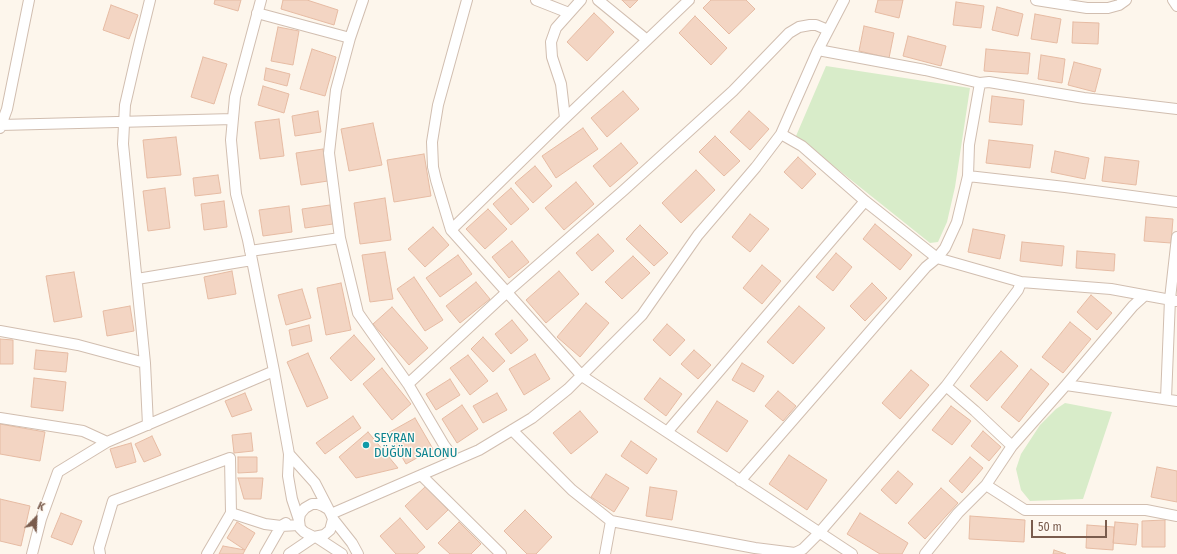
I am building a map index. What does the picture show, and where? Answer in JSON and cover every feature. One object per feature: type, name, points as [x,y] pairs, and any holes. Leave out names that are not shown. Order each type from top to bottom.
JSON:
[{"type":"street","points":[[28,0],[1,127],[233,119]]},
{"type":"street","points":[[148,425],[145,363],[123,144],[125,105],[150,0]]},
{"type":"street","points":[[261,0],[235,97],[231,140],[236,194],[251,255],[274,372],[289,454],[289,484],[292,499],[306,534],[315,537],[342,554]]},
{"type":"street","points":[[363,0],[350,38],[336,90],[329,153],[340,238],[358,313],[408,384],[444,445],[455,460]]},
{"type":"street","points":[[467,0],[438,105],[432,142],[436,180],[451,230],[582,376],[852,554]]},
{"type":"street","points":[[536,0],[570,12]]},
{"type":"street","points":[[567,0],[570,12]]},
{"type":"street","points":[[565,118],[561,84],[554,64],[551,49],[553,35],[556,28],[581,0]]},
{"type":"street","points":[[598,0],[647,40]]},
{"type":"street","points":[[451,230],[565,118],[689,0]]},
{"type":"street","points":[[330,514],[479,450],[532,418],[582,376],[642,315],[698,235],[756,167],[781,134],[818,50],[844,0]]},
{"type":"street","points":[[1036,0],[1087,8],[1108,8],[1119,5],[1126,0]]},
{"type":"street","points":[[1173,0],[1177,6]]},
{"type":"street","points":[[257,12],[350,38]]},
{"type":"street","points":[[408,384],[507,292],[624,190],[733,91],[789,33],[799,27],[810,25],[823,27],[828,30]]},
{"type":"street","points":[[818,50],[924,70],[980,83],[989,82],[1084,98],[1177,108]]},
{"type":"street","points":[[740,480],[926,267],[937,258],[945,248],[957,222],[968,176],[969,145],[980,83]]},
{"type":"street","points":[[781,134],[802,146],[865,201],[937,258],[1021,282],[1111,289],[1144,296],[1174,300]]},
{"type":"street","points":[[968,176],[1177,202]]},
{"type":"street","points":[[667,432],[865,201]]},
{"type":"street","points":[[1166,399],[1174,300],[1177,237]]},
{"type":"street","points":[[137,279],[340,238]]},
{"type":"street","points":[[512,430],[572,490],[611,522],[795,553],[803,549],[820,533],[946,386],[1018,290],[1021,282]]},
{"type":"street","points":[[925,554],[958,512],[986,485],[1012,446],[1133,306],[1144,296]]},
{"type":"street","points":[[0,331],[78,345],[145,363]]},
{"type":"street","points":[[32,554],[41,519],[58,472],[107,442],[274,372]]},
{"type":"street","points":[[1066,385],[1177,401]]},
{"type":"street","points":[[946,386],[1012,446]]},
{"type":"street","points":[[0,418],[83,431],[107,442]]},
{"type":"street","points":[[289,454],[315,483],[330,514],[332,524],[328,532],[324,535],[315,537],[289,554]]},
{"type":"street","points":[[100,554],[99,548],[113,501],[230,458],[230,514],[207,554]]},
{"type":"street","points":[[421,475],[501,554]]},
{"type":"street","points":[[986,485],[1025,510],[1146,510],[1177,516]]},
{"type":"street","points":[[230,514],[265,524],[281,526],[299,519],[305,508],[312,504],[321,505],[330,514],[352,543],[358,554]]},
{"type":"street","points":[[605,554],[611,522]]},
{"type":"street","points":[[265,554],[281,526]]},
{"type":"green space","points":[[826,66],[970,88],[955,187],[947,222],[938,242],[930,243],[796,136]]},
{"type":"green space","points":[[1065,403],[1112,412],[1083,499],[1030,501],[1021,490],[1016,469],[1021,454],[1040,425],[1056,409]]},
{"type":"building","points":[[215,0],[241,0],[238,11],[214,4]]},
{"type":"building","points":[[283,0],[307,0],[338,10],[334,25],[281,9]]},
{"type":"building","points":[[622,0],[638,0],[630,8]]},
{"type":"building","points":[[711,0],[746,0],[755,9],[729,34],[703,8]]},
{"type":"building","points":[[878,0],[903,0],[899,18],[875,12]]},
{"type":"building","points":[[956,2],[984,6],[981,28],[953,25]]},
{"type":"building","points":[[111,5],[138,15],[129,39],[103,30]]},
{"type":"building","points":[[997,7],[1023,14],[1018,36],[992,30]]},
{"type":"building","points":[[594,13],[614,32],[587,61],[567,42]]},
{"type":"building","points":[[1035,14],[1061,19],[1057,43],[1031,39]]},
{"type":"building","points":[[695,16],[727,48],[711,65],[679,33]]},
{"type":"building","points":[[1073,22],[1099,23],[1098,44],[1072,43]]},
{"type":"building","points":[[864,26],[894,33],[889,58],[859,51]]},
{"type":"building","points":[[278,27],[299,31],[293,65],[271,61]]},
{"type":"building","points":[[908,36],[946,46],[941,66],[903,56]]},
{"type":"building","points":[[312,49],[336,57],[325,96],[300,89]]},
{"type":"building","points":[[986,49],[1030,53],[1028,74],[984,71]]},
{"type":"building","points":[[1041,55],[1065,59],[1062,83],[1038,79]]},
{"type":"building","points":[[203,57],[227,64],[214,104],[191,97]]},
{"type":"building","points":[[1074,62],[1101,69],[1095,92],[1068,85]]},
{"type":"building","points":[[266,68],[290,74],[287,86],[264,80]]},
{"type":"building","points":[[263,86],[289,94],[284,113],[258,105]]},
{"type":"building","points":[[623,91],[639,109],[607,137],[591,118]]},
{"type":"building","points":[[992,96],[1024,100],[1022,125],[989,122]]},
{"type":"building","points":[[318,111],[321,132],[295,136],[292,116]]},
{"type":"building","points":[[749,111],[769,129],[750,150],[730,132]]},
{"type":"building","points":[[279,119],[284,156],[260,159],[255,122]]},
{"type":"building","points":[[373,123],[382,165],[349,171],[341,129]]},
{"type":"building","points":[[583,128],[598,149],[556,178],[542,156]]},
{"type":"building","points":[[715,136],[740,161],[724,176],[699,152]]},
{"type":"building","points":[[176,137],[181,175],[147,178],[143,140]]},
{"type":"building","points":[[989,140],[1033,145],[1030,168],[986,163]]},
{"type":"building","points":[[621,143],[638,163],[610,187],[593,166]]},
{"type":"building","points":[[323,149],[328,181],[301,185],[296,153]]},
{"type":"building","points":[[1055,151],[1089,158],[1085,179],[1051,172]]},
{"type":"building","points":[[424,154],[431,196],[394,202],[387,160]]},
{"type":"building","points":[[798,157],[816,174],[802,189],[784,172]]},
{"type":"building","points":[[1105,157],[1139,161],[1136,185],[1102,181]]},
{"type":"building","points":[[535,166],[552,186],[533,203],[515,183]]},
{"type":"building","points":[[696,170],[715,190],[681,223],[662,203]]},
{"type":"building","points":[[218,175],[221,193],[195,196],[193,178]]},
{"type":"building","points":[[576,182],[594,204],[564,230],[545,208]]},
{"type":"building","points":[[165,188],[170,228],[148,231],[143,191]]},
{"type":"building","points":[[511,188],[529,209],[511,225],[493,204]]},
{"type":"building","points":[[385,198],[391,240],[360,244],[354,203]]},
{"type":"building","points":[[224,201],[227,227],[204,230],[201,204]]},
{"type":"building","points":[[330,205],[333,224],[305,228],[302,209]]},
{"type":"building","points":[[289,206],[292,232],[263,236],[259,210]]},
{"type":"building","points":[[488,209],[507,229],[485,249],[466,229]]},
{"type":"building","points":[[750,214],[769,229],[750,252],[732,237]]},
{"type":"building","points":[[1146,217],[1173,219],[1171,243],[1144,241]]},
{"type":"building","points":[[875,224],[912,255],[900,270],[863,239]]},
{"type":"building","points":[[640,225],[668,253],[654,266],[626,239]]},
{"type":"building","points":[[433,227],[449,245],[425,267],[408,249]]},
{"type":"building","points":[[973,229],[1005,235],[1000,259],[968,252]]},
{"type":"building","points":[[598,234],[614,251],[592,271],[576,253]]},
{"type":"building","points":[[512,241],[529,262],[509,278],[492,257]]},
{"type":"building","points":[[1022,242],[1064,246],[1062,266],[1020,261]]},
{"type":"building","points":[[1077,251],[1115,254],[1114,271],[1076,268]]},
{"type":"building","points":[[385,252],[393,299],[370,302],[362,255]]},
{"type":"building","points":[[836,253],[852,267],[833,291],[816,277]]},
{"type":"building","points":[[458,255],[472,274],[440,297],[426,278]]},
{"type":"building","points":[[633,256],[650,273],[622,299],[605,282]]},
{"type":"building","points":[[762,265],[781,281],[762,304],[743,288]]},
{"type":"building","points":[[232,271],[236,294],[208,299],[204,277]]},
{"type":"building","points":[[559,271],[579,294],[546,323],[526,300]]},
{"type":"building","points":[[74,272],[82,317],[54,322],[46,276]]},
{"type":"building","points":[[414,277],[443,320],[425,331],[397,289]]},
{"type":"building","points":[[476,282],[490,299],[460,323],[446,306]]},
{"type":"building","points":[[341,283],[351,330],[326,335],[317,288]]},
{"type":"building","points":[[872,283],[887,298],[865,321],[850,306]]},
{"type":"building","points":[[302,289],[311,318],[286,325],[278,295]]},
{"type":"building","points":[[1091,295],[1112,313],[1097,330],[1077,312]]},
{"type":"building","points":[[586,303],[609,323],[580,357],[557,337]]},
{"type":"building","points":[[130,306],[134,331],[107,336],[103,311]]},
{"type":"building","points":[[799,306],[825,328],[793,364],[767,342]]},
{"type":"building","points":[[392,307],[428,348],[409,365],[373,324]]},
{"type":"building","points":[[512,320],[528,340],[511,354],[495,334]]},
{"type":"building","points":[[1070,322],[1091,339],[1063,373],[1042,357]]},
{"type":"building","points":[[667,324],[685,340],[670,356],[653,340]]},
{"type":"building","points":[[309,325],[312,341],[292,346],[289,330]]},
{"type":"building","points":[[354,335],[375,359],[351,381],[330,358]]},
{"type":"building","points":[[483,337],[505,361],[493,372],[471,349]]},
{"type":"building","points":[[0,339],[13,340],[13,364],[0,364]]},
{"type":"building","points":[[36,350],[68,353],[66,372],[34,369]]},
{"type":"building","points":[[694,350],[711,365],[698,379],[681,364]]},
{"type":"building","points":[[1001,351],[1018,366],[987,401],[970,386]]},
{"type":"building","points":[[308,353],[328,398],[307,407],[287,362]]},
{"type":"building","points":[[535,354],[550,379],[524,395],[509,369]]},
{"type":"building","points":[[468,355],[488,381],[470,395],[450,368]]},
{"type":"building","points":[[742,363],[764,376],[754,392],[732,380]]},
{"type":"building","points":[[382,368],[411,404],[392,420],[363,384]]},
{"type":"building","points":[[1031,369],[1049,384],[1019,422],[1001,407]]},
{"type":"building","points":[[911,370],[929,385],[900,419],[882,403]]},
{"type":"building","points":[[34,378],[66,382],[63,411],[31,407]]},
{"type":"building","points":[[660,378],[682,394],[666,416],[644,399]]},
{"type":"building","points":[[450,379],[460,395],[436,410],[426,394]]},
{"type":"building","points":[[778,391],[796,406],[783,421],[765,406]]},
{"type":"building","points":[[245,393],[252,410],[232,417],[225,401]]},
{"type":"building","points":[[497,393],[507,410],[483,423],[473,406]]},
{"type":"building","points":[[717,401],[748,421],[727,452],[697,432]]},
{"type":"building","points":[[462,405],[478,429],[457,443],[442,419]]},
{"type":"building","points":[[951,406],[971,421],[952,445],[932,430]]},
{"type":"building","points":[[580,411],[598,432],[571,454],[553,433]]},
{"type":"building","points":[[353,416],[361,428],[325,454],[316,443]]},
{"type":"building","points":[[415,418],[433,449],[406,464],[388,433]]},
{"type":"building","points":[[0,424],[45,432],[40,461],[0,454]]},
{"type":"building","points":[[983,431],[1001,447],[989,461],[971,446]]},
{"type":"building","name":"SEYRAN DÜĞÜN SALONU","points":[[368,432],[398,468],[356,478],[339,457]]},
{"type":"building","points":[[251,433],[253,451],[234,453],[232,435]]},
{"type":"building","points":[[152,436],[161,455],[144,462],[135,444]]},
{"type":"building","points":[[631,441],[657,459],[647,474],[621,456]]},
{"type":"building","points":[[131,443],[136,462],[116,468],[110,449]]},
{"type":"building","points":[[789,455],[827,480],[807,510],[769,484]]},
{"type":"building","points":[[238,457],[257,457],[257,472],[238,473]]},
{"type":"building","points":[[970,457],[983,468],[962,493],[949,481]]},
{"type":"building","points":[[1157,467],[1177,471],[1177,502],[1151,497]]},
{"type":"building","points":[[898,471],[913,484],[896,504],[881,490]]},
{"type":"building","points":[[606,474],[629,488],[614,512],[591,497]]},
{"type":"building","points":[[238,478],[263,478],[261,499],[244,499]]},
{"type":"building","points":[[426,486],[448,510],[427,530],[405,506]]},
{"type":"building","points":[[650,487],[677,491],[672,520],[646,516]]},
{"type":"building","points":[[941,488],[958,503],[925,539],[908,523]]},
{"type":"building","points":[[0,499],[30,506],[21,546],[0,541]]},
{"type":"building","points":[[525,510],[552,537],[536,554],[527,554],[504,531]]},
{"type":"building","points":[[61,513],[82,521],[72,545],[51,537]]},
{"type":"building","points":[[860,513],[908,543],[902,554],[880,554],[847,534]]},
{"type":"building","points":[[970,516],[1025,520],[1024,542],[969,539]]},
{"type":"building","points":[[400,518],[425,547],[417,554],[396,554],[380,536]]},
{"type":"building","points":[[1165,520],[1165,547],[1142,547],[1142,521]]},
{"type":"building","points":[[237,522],[255,533],[245,550],[227,538]]},
{"type":"building","points":[[459,522],[481,544],[471,554],[450,554],[438,543]]},
{"type":"building","points":[[1115,522],[1138,524],[1136,545],[1113,543]]},
{"type":"building","points":[[1087,525],[1114,527],[1113,550],[1086,548]]},
{"type":"building","points":[[223,546],[245,550],[243,554],[219,554]]},
{"type":"building","points":[[1054,550],[1066,554],[1053,554]]},
{"type":"place","name":"SEYRAN DÜĞÜN SALONU","points":[[366,445]]}]
